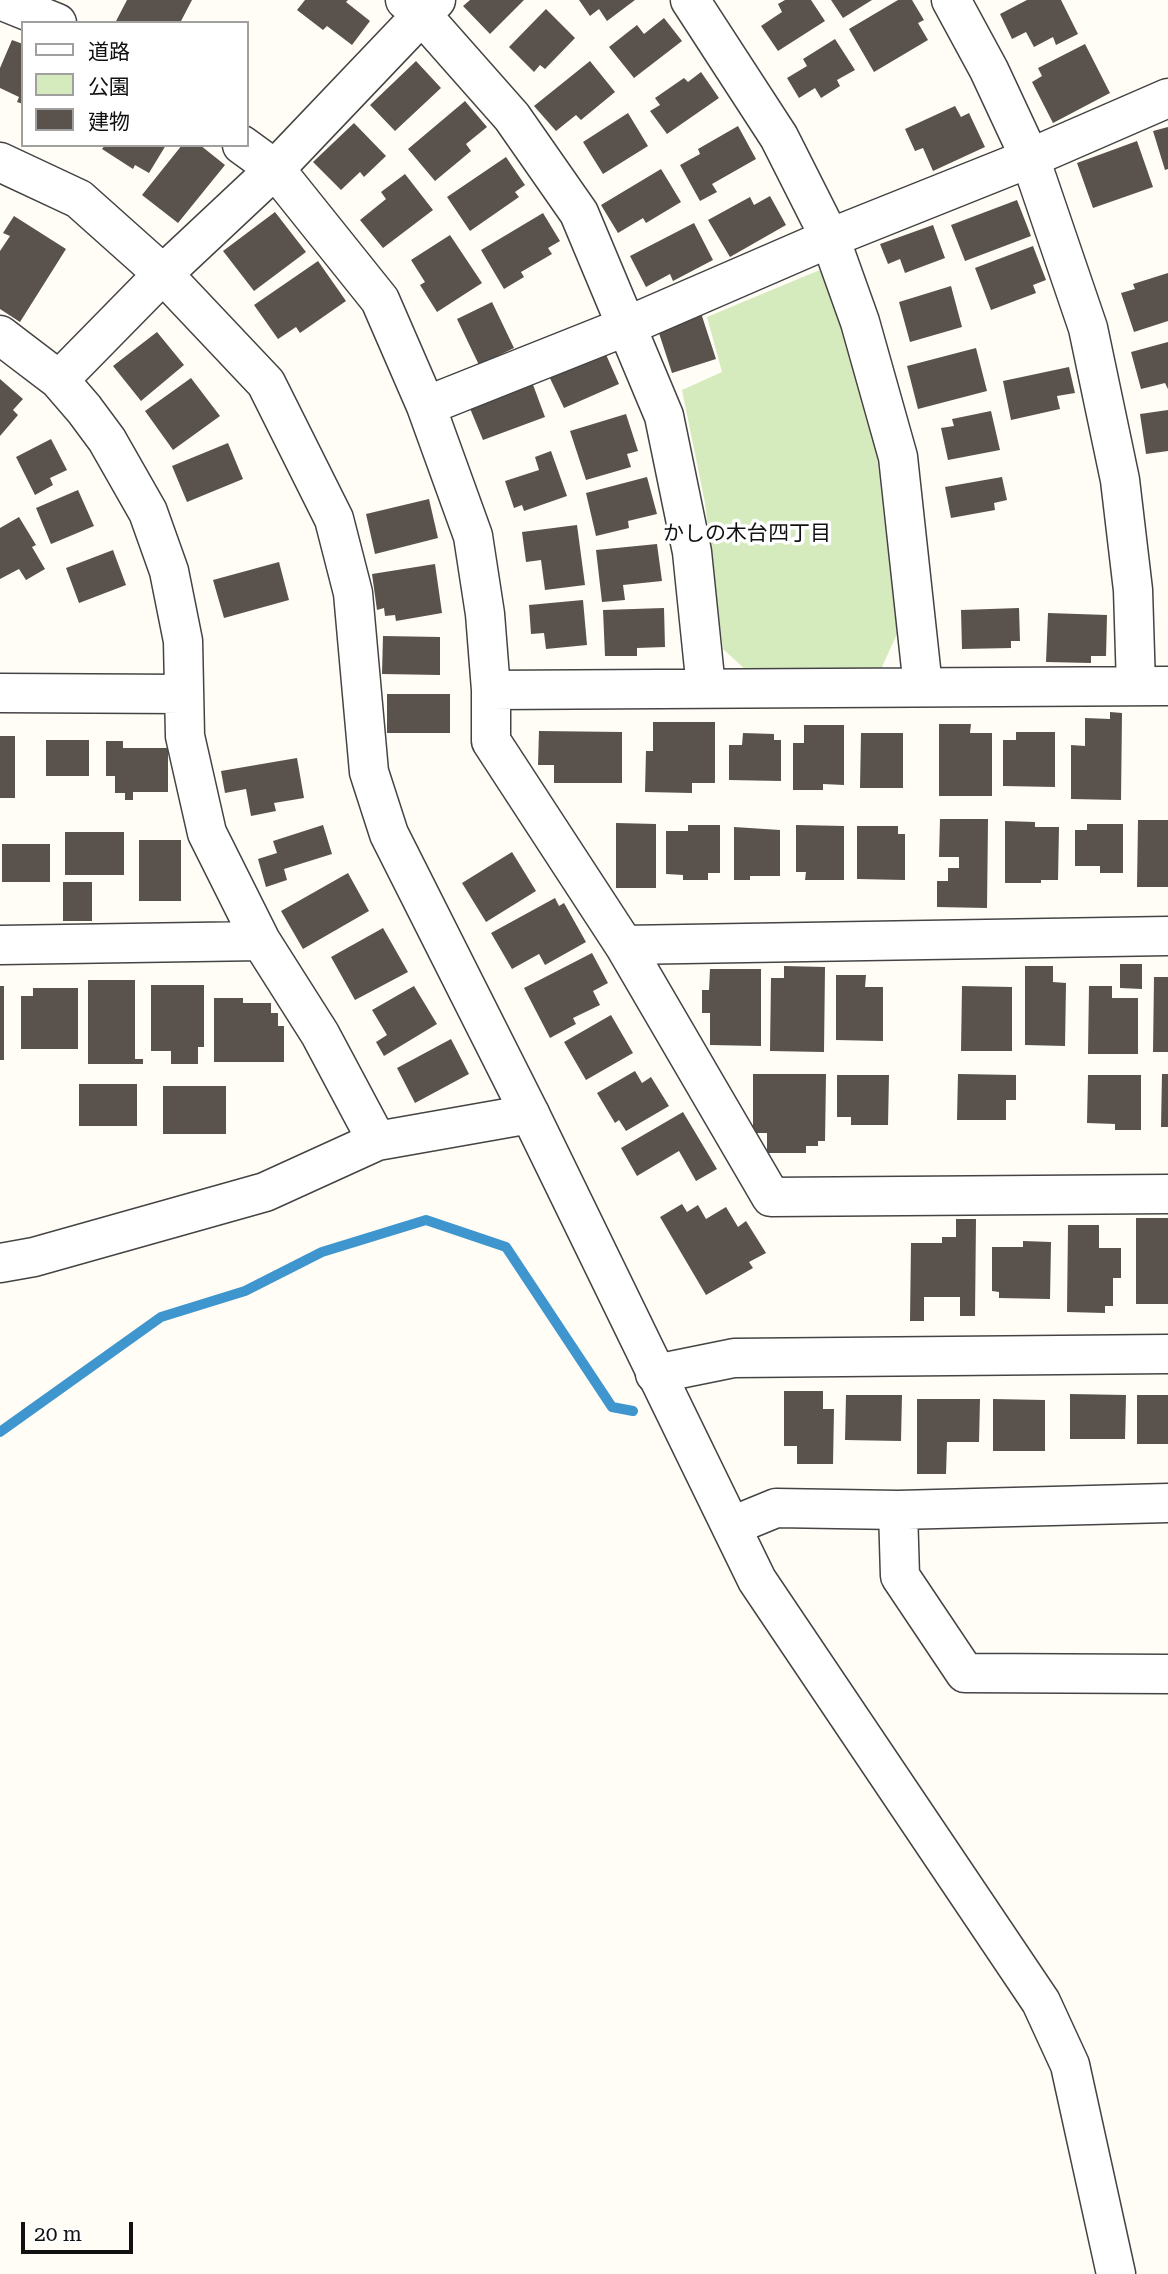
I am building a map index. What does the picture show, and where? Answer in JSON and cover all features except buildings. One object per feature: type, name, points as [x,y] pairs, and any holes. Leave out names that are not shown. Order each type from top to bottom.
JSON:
[{"type":"street","points":[[0,0],[52,21]]},
{"type":"street","points":[[690,0],[779,137],[830,238],[860,322],[898,457],[923,687]]},
{"type":"street","points":[[491,691],[1152,685],[1133,590],[1120,480],[1088,328],[1030,158],[989,70],[951,0]]},
{"type":"street","points":[[59,380],[163,274],[275,169],[421,5],[512,117],[579,213],[627,326],[664,416],[692,552],[706,688]]},
{"type":"street","points":[[426,406],[627,326],[830,238],[1030,158],[1168,98]]},
{"type":"street","points":[[245,147],[275,169],[380,300],[426,406],[473,536],[485,614],[491,691],[491,741],[624,945],[771,1197],[1168,1194]]},
{"type":"street","points":[[0,162],[79,198],[163,274],[266,383],[334,519],[353,593],[369,772],[389,834],[530,1114],[757,1580],[1041,2002],[1070,2065],[1116,2274]]},
{"type":"street","points":[[0,335],[59,380],[107,440],[148,512],[169,571],[183,641],[186,736],[207,833],[261,940],[320,1034],[377,1141]]},
{"type":"street","points":[[0,693],[183,694]]},
{"type":"street","points":[[624,945],[1168,936]]},
{"type":"street","points":[[0,945],[261,940]]},
{"type":"street","points":[[0,1263],[34,1257],[265,1192],[377,1141],[530,1114]]},
{"type":"street","points":[[655,1374],[734,1359],[1168,1354]]},
{"type":"street","points":[[732,1526],[776,1508],[898,1510],[1168,1503]]},
{"type":"street","points":[[898,1510],[900,1576],[965,1673],[1168,1674]]},
{"type":"green space","points":[[822,269],[871,403],[897,634],[881,669],[747,671],[723,649],[705,503],[682,390],[722,372],[707,317]]},
{"type":"waterway","points":[[0,1432],[161,1317],[245,1291],[322,1252],[426,1220],[506,1247],[612,1407],[633,1411]]},
{"type":"district","name":"かしの木台四丁目","points":[[747,534]]}]
